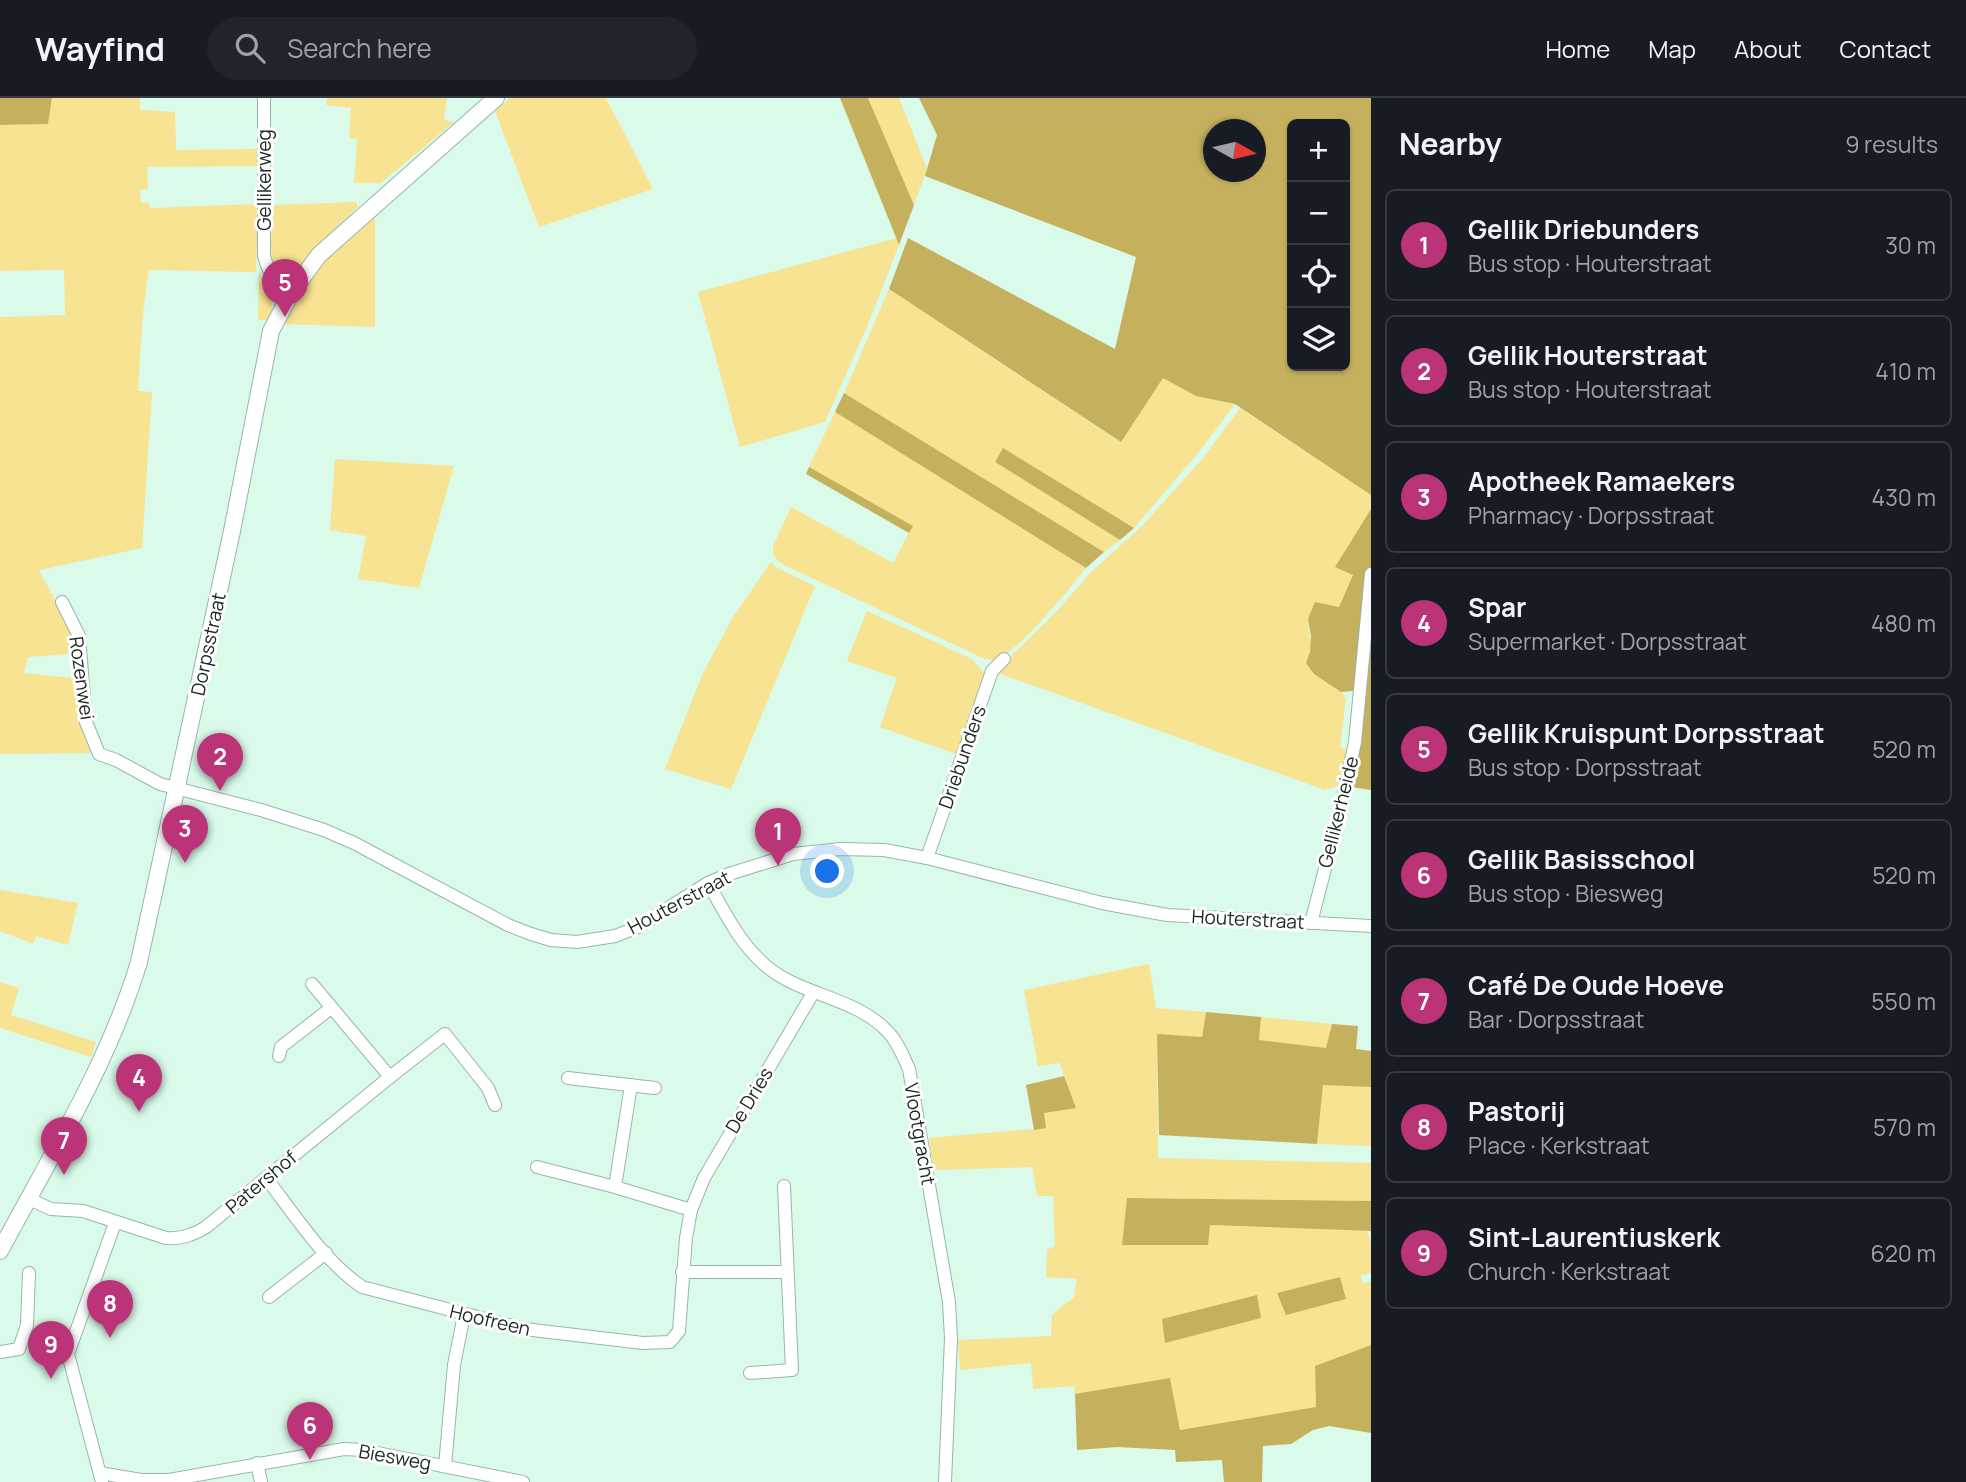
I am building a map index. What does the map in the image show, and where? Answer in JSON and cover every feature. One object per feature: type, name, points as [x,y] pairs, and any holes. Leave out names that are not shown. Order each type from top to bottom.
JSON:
[{"type":"street","name":"Gellikerweg","points":[[264,98],[264,256],[268,271],[275,281],[291,292]]},
{"type":"street","name":"Dorpsstraat","points":[[0,1251],[100,1065],[126,1006],[139,962],[232,531],[271,331],[291,292],[319,255],[496,98]]},
{"type":"street","name":"Gellikerheide","points":[[1311,923],[1355,742],[1371,574]]},
{"type":"street","name":"Rozenwei","points":[[62,602],[79,636],[86,722],[99,754],[176,789]]},
{"type":"street","name":"Driebunders","points":[[927,858],[992,671],[1004,659]]},
{"type":"street","name":"Houterstraat","points":[[176,789],[261,810],[324,830],[354,843],[508,925],[551,940],[577,942],[615,936],[638,927],[708,883],[793,854],[841,849],[884,850],[927,858],[1136,910],[1167,915],[1371,926]]},
{"type":"street","name":"Vlootgracht","points":[[708,883],[747,948],[766,967],[787,982],[862,1012],[880,1024],[899,1047],[909,1069],[949,1302],[951,1338],[945,1482]]},
{"type":"street","points":[[312,984],[390,1077]]},
{"type":"street","name":"De Dries","points":[[670,1342],[679,1331],[682,1272],[691,1210],[704,1178],[813,993]]},
{"type":"street","points":[[279,1056],[281,1047],[331,1008]]},
{"type":"street","name":"Patershof","points":[[29,1199],[51,1209],[83,1211],[166,1238],[195,1235],[445,1034],[488,1088],[495,1105]]},
{"type":"street","points":[[568,1078],[654,1088]]},
{"type":"street","points":[[615,1186],[631,1085]]},
{"type":"street","points":[[537,1167],[615,1186],[691,1210]]},
{"type":"street","name":"Hoofreen","points":[[266,1178],[346,1276],[362,1287],[524,1329],[659,1344],[670,1342]]},
{"type":"street","points":[[750,1373],[792,1370],[784,1186]]},
{"type":"street","points":[[101,1478],[68,1354],[115,1223]]},
{"type":"street","points":[[269,1297],[326,1253]]},
{"type":"street","points":[[682,1272],[787,1272]]},
{"type":"street","points":[[0,1352],[19,1349],[27,1325],[29,1273]]},
{"type":"street","points":[[445,1466],[454,1365],[464,1315]]},
{"type":"street","name":"Biesweg","points":[[101,1478],[169,1480],[344,1449],[523,1482]]},
{"type":"street","points":[[257,1463],[261,1482]]},
{"type":"shaded area","points":[[0,98],[52,98],[48,124],[0,125]]},
{"type":"shaded area","points":[[52,98],[140,98],[140,110],[175,112],[176,150],[258,149],[258,166],[147,167],[148,189],[140,190],[141,203],[149,202],[150,208],[258,204],[256,272],[149,270],[143,312],[138,391],[152,392],[142,548],[39,570],[77,641],[79,653],[28,657],[24,673],[82,679],[82,706],[90,753],[0,754],[0,317],[65,315],[64,270],[0,271],[0,125],[48,124]]},
{"type":"shaded area","points":[[327,98],[447,98],[444,120],[454,122],[381,183],[354,183],[357,139],[349,138],[351,108],[326,105]]},
{"type":"shaded area","points":[[510,98],[606,98],[653,189],[539,227],[495,111]]},
{"type":"shaded area","points":[[840,98],[868,98],[914,205],[899,245]]},
{"type":"shaded area","points":[[868,98],[899,98],[927,169],[914,205]]},
{"type":"shaded area","points":[[919,98],[1371,98],[1371,495],[1235,404],[1196,396],[1163,378],[1121,442],[889,289],[908,238],[1115,349],[1136,257],[925,176],[937,135]]},
{"type":"shaded area","points":[[356,202],[358,207],[314,249],[294,279],[284,280],[274,265],[272,255],[274,205]]},
{"type":"shaded area","points":[[375,214],[375,327],[281,324],[318,265]]},
{"type":"shaded area","points":[[897,238],[899,245],[825,422],[740,447],[698,292]]},
{"type":"shaded area","points":[[259,273],[271,295],[269,320],[258,320]]},
{"type":"shaded area","points":[[889,289],[1120,442],[1162,377],[1196,396],[1235,404],[1199,452],[1134,528],[1004,449],[995,462],[1120,540],[1104,552],[844,393]]},
{"type":"shaded area","points":[[844,393],[1104,552],[1086,568],[835,412]]},
{"type":"shaded area","points":[[1240,408],[1371,495],[1371,509],[1335,567],[1353,574],[1339,607],[1308,619],[1314,674],[1346,698],[1340,747],[1349,751],[1343,784],[1325,790],[995,672],[1059,609],[1090,573],[1142,526],[1204,457]]},
{"type":"shaded area","points":[[835,412],[1086,568],[1043,619],[1005,654],[991,660],[985,659],[782,564],[776,558],[773,546],[791,507],[893,563],[912,527],[809,467]]},
{"type":"shaded area","points":[[1003,448],[1134,528],[1120,540],[995,462]]},
{"type":"shaded area","points":[[335,459],[454,466],[419,588],[358,579],[366,536],[330,530]]},
{"type":"shaded area","points":[[809,467],[913,526],[909,533],[806,474]]},
{"type":"shaded area","points":[[1371,509],[1371,790],[1352,787],[1365,690],[1341,692],[1314,674],[1306,663],[1311,636],[1308,619],[1315,602],[1339,607],[1353,575],[1335,567]]},
{"type":"shaded area","points":[[771,562],[775,567],[815,586],[731,789],[665,769],[703,673],[733,617]]},
{"type":"shaded area","points":[[867,611],[972,659],[985,674],[959,755],[880,727],[897,678],[847,661]]},
{"type":"shaded area","points":[[0,890],[78,903],[68,945],[36,936],[33,944],[0,931]]},
{"type":"shaded area","points":[[1149,964],[1156,1008],[1206,1012],[1202,1037],[1157,1035],[1158,1158],[1371,1163],[1371,1201],[1127,1198],[1208,1245],[1209,1225],[1367,1231],[1371,1242],[1371,1273],[1361,1275],[1362,1283],[1371,1282],[1371,1345],[1315,1366],[1316,1407],[1180,1430],[1170,1379],[1075,1394],[1074,1386],[1033,1389],[1031,1363],[960,1370],[958,1340],[1051,1336],[1052,1315],[1074,1297],[1077,1279],[1046,1277],[1047,1250],[1055,1246],[1053,1196],[1037,1196],[1032,1167],[933,1170],[929,1138],[1045,1128],[1044,1113],[1064,1076],[1060,1063],[1038,1066],[1024,990]],"holes":[[[1340,1277],[1346,1299],[1277,1293]]]},
{"type":"shaded area","points":[[0,982],[19,988],[11,1015],[96,1042],[91,1057],[0,1028]]},
{"type":"shaded area","points":[[1206,1012],[1261,1017],[1259,1040],[1326,1048],[1332,1024],[1358,1026],[1356,1049],[1371,1051],[1371,1087],[1323,1085],[1317,1144],[1159,1135],[1157,1034],[1202,1037]]},
{"type":"shaded area","points":[[1261,1017],[1332,1024],[1326,1048],[1259,1040]]},
{"type":"shaded area","points":[[1064,1076],[1076,1108],[1044,1113],[1046,1128],[1034,1130],[1026,1085]]},
{"type":"shaded area","points":[[1323,1084],[1371,1087],[1371,1146],[1317,1144]]},
{"type":"shaded area","points":[[1127,1198],[1371,1201],[1371,1231],[1210,1225],[1208,1245],[1122,1245]]},
{"type":"shaded area","points":[[1340,1277],[1346,1299],[1286,1315],[1277,1293]]},
{"type":"shaded area","points":[[1257,1295],[1261,1318],[1165,1343],[1162,1319]]},
{"type":"shaded area","points":[[1371,1345],[1371,1433],[1329,1426],[1313,1430],[1291,1444],[1263,1446],[1262,1482],[1224,1482],[1222,1460],[1176,1462],[1175,1450],[1117,1447],[1077,1450],[1075,1394],[1170,1378],[1180,1430],[1316,1407],[1315,1366]]},
{"type":"place","name":"Gellik Kruispunt Dorpsstraat","points":[[285,317]]},
{"type":"place","name":"Gellik Houterstraat","points":[[220,791]]},
{"type":"place","name":"Apotheek Ramaekers","points":[[185,863]]},
{"type":"place","name":"Gellik Driebunders","points":[[778,866]]},
{"type":"place","name":"Spar","points":[[139,1112]]},
{"type":"place","name":"Café De Oude Hoeve","points":[[64,1175]]},
{"type":"place","name":"Pastorij","points":[[110,1338]]},
{"type":"place","name":"Sint-Laurentiuskerk","points":[[51,1379]]},
{"type":"place","name":"Gellik Basisschool","points":[[310,1460]]}]
